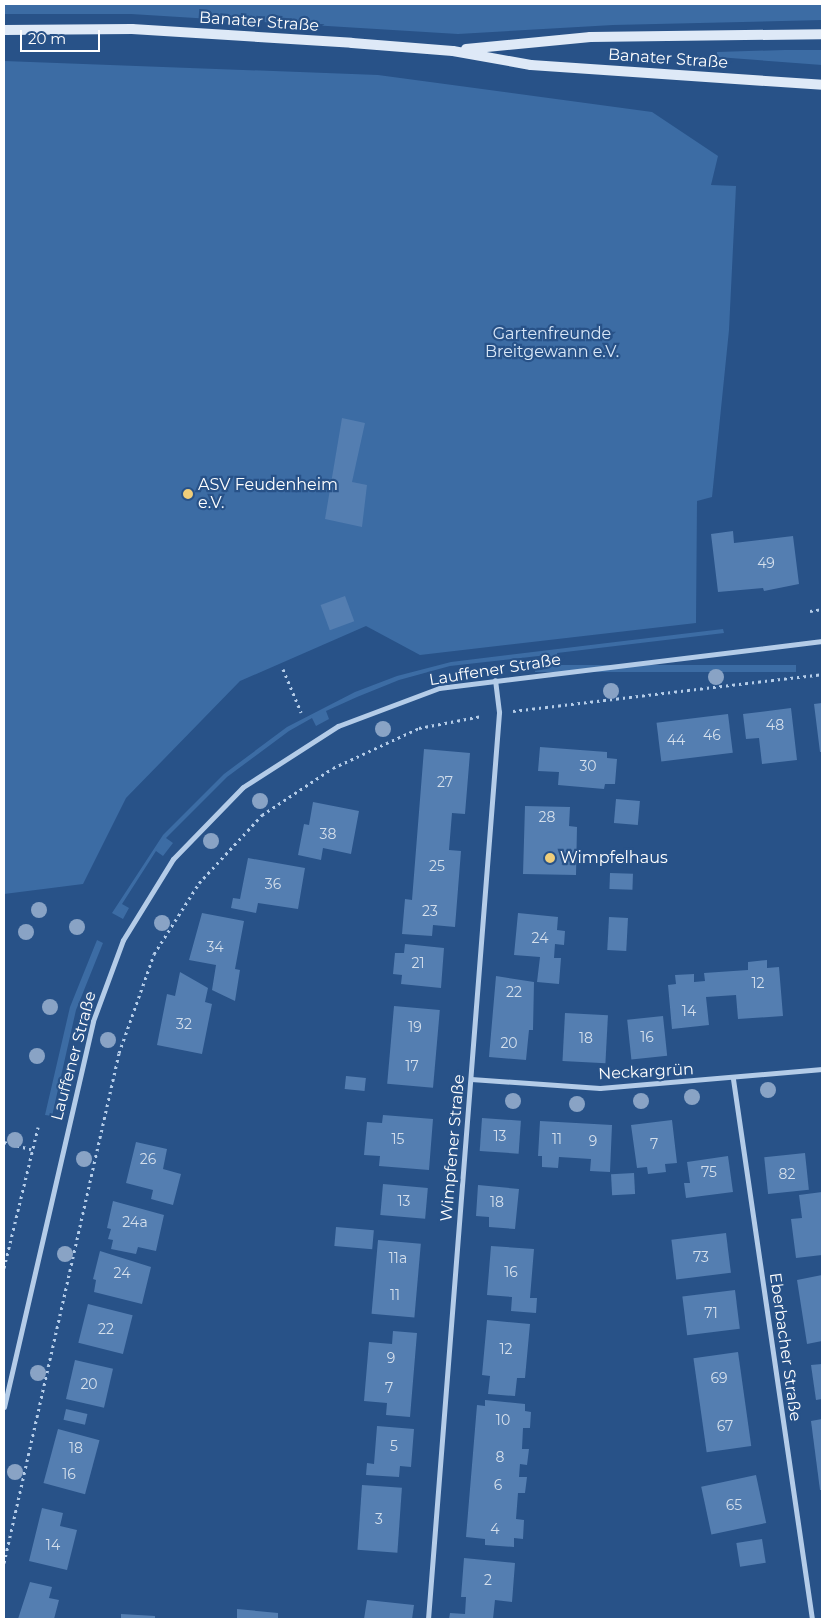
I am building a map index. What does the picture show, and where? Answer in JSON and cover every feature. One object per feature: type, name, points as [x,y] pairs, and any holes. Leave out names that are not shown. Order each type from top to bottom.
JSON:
[{"type":"main road","name":"Banater Straße","points":[[4,30],[132,29],[453,51],[531,65],[822,84]]},
{"type":"main road","name":"Banater Straße","points":[[453,51],[590,37],[728,33],[822,34]]},
{"type":"street","name":"Lauffener Straße","points":[[4,1407],[93,1021],[123,940],[173,859],[243,786],[338,726],[439,688],[822,641]]},
{"type":"street","name":"Wimpfener Straße","points":[[428,1619],[498,712],[495,680]]},
{"type":"street","name":"Neckargrün","points":[[471,1079],[600,1088],[734,1079],[822,1069]]},
{"type":"street","name":"Eberbacher Straße","points":[[734,1079],[812,1619]]},
{"type":"path","points":[[810,611],[822,609]]},
{"type":"path","points":[[283,669],[301,712]]},
{"type":"path","points":[[4,1563],[119,1053],[154,954],[198,884],[262,815],[333,768],[419,728],[498,712],[822,674]]},
{"type":"path","points":[[4,1268],[31,1149],[38,1127]]},
{"type":"path","points":[[4,1142],[31,1149]]},
{"type":"green space","points":[[4,4],[822,4],[822,20],[613,25],[458,34],[131,14],[4,14]]},
{"type":"green space","points":[[822,50],[822,65],[717,57],[717,52]]},
{"type":"green space","name":"Gartenfreunde Breitgewann e.V.","points":[[4,61],[378,75],[652,112],[718,156],[711,185],[736,186],[729,330],[712,497],[697,501],[696,623],[420,655],[366,626],[240,681],[126,798],[83,884],[4,894]]},
{"type":"green space","points":[[723,629],[724,633],[557,653],[558,662],[548,663],[547,655],[450,666],[399,680],[326,711],[329,719],[316,726],[312,718],[289,731],[227,777],[166,838],[173,843],[163,856],[156,851],[122,904],[129,908],[123,919],[112,913],[163,835],[224,774],[287,727],[355,692],[397,676],[451,662]]},
{"type":"green space","points":[[535,665],[796,665],[796,672],[535,672]]},
{"type":"green space","points":[[97,940],[103,943],[76,1010],[52,1116],[45,1115],[70,1007]]},
{"type":"building","points":[[342,418],[365,423],[352,482],[367,485],[362,527],[325,519]]},
{"type":"building","points":[[733,531],[734,543],[793,536],[799,584],[764,591],[763,588],[718,592],[711,534]]},
{"type":"building","points":[[345,596],[354,621],[330,630],[321,605]]},
{"type":"building","points":[[822,703],[822,752],[820,752],[814,704]]},
{"type":"building","points":[[791,708],[797,760],[762,764],[759,738],[746,739],[743,714]]},
{"type":"building","points":[[728,714],[733,753],[661,761],[657,723]]},
{"type":"building","points":[[540,747],[607,752],[607,758],[617,759],[615,784],[605,784],[604,789],[558,785],[559,772],[538,771]]},
{"type":"building","points":[[424,749],[470,753],[465,814],[452,813],[449,850],[461,851],[455,927],[433,925],[432,936],[402,934],[405,899],[412,900]]},
{"type":"building","points":[[616,799],[640,801],[638,825],[614,823]]},
{"type":"building","points":[[313,802],[359,811],[351,854],[323,848],[321,860],[298,855],[304,824],[309,825]]},
{"type":"building","points":[[525,806],[570,807],[569,826],[577,827],[576,875],[523,874]]},
{"type":"building","points":[[248,858],[305,868],[298,909],[258,903],[256,913],[231,908],[233,898],[240,899]]},
{"type":"building","points":[[610,873],[633,874],[632,890],[609,889]]},
{"type":"building","points":[[202,913],[244,921],[235,969],[240,970],[235,1001],[212,990],[216,965],[189,960]]},
{"type":"building","points":[[518,913],[558,917],[557,930],[565,931],[564,945],[555,944],[554,958],[561,958],[559,984],[537,982],[540,957],[514,955]]},
{"type":"building","points":[[609,917],[628,918],[626,951],[607,950]]},
{"type":"building","points":[[405,944],[444,948],[441,988],[401,984],[402,975],[393,974],[395,953],[404,953]]},
{"type":"building","points":[[767,960],[767,968],[779,967],[783,1016],[738,1019],[736,995],[706,997],[709,1025],[672,1029],[668,985],[676,984],[675,975],[694,974],[694,982],[705,981],[704,973],[748,970],[748,962]]},
{"type":"building","points":[[180,972],[208,988],[205,1002],[212,1004],[202,1054],[157,1045],[167,994],[175,996]]},
{"type":"building","points":[[496,976],[534,982],[533,1030],[529,1030],[526,1060],[489,1057]]},
{"type":"building","points":[[394,1006],[440,1010],[433,1088],[387,1084]]},
{"type":"building","points":[[565,1013],[608,1015],[605,1063],[562,1061]]},
{"type":"building","points":[[663,1016],[667,1056],[631,1060],[627,1020]]},
{"type":"building","points":[[346,1076],[366,1078],[365,1091],[345,1089]]},
{"type":"building","points":[[383,1115],[433,1119],[429,1170],[379,1166],[380,1156],[364,1155],[367,1122],[382,1123]]},
{"type":"building","points":[[482,1118],[521,1121],[519,1154],[480,1151]]},
{"type":"building","points":[[672,1120],[677,1163],[665,1164],[666,1172],[648,1174],[647,1167],[637,1168],[631,1125]]},
{"type":"building","points":[[540,1121],[612,1125],[610,1172],[590,1171],[591,1159],[559,1157],[558,1168],[542,1167],[542,1156],[538,1156]]},
{"type":"building","points":[[136,1142],[167,1149],[163,1169],[181,1174],[173,1205],[151,1199],[153,1190],[126,1183]]},
{"type":"building","points":[[805,1153],[809,1190],[768,1194],[764,1157]]},
{"type":"building","points":[[728,1156],[733,1192],[686,1198],[684,1183],[690,1183],[687,1162]]},
{"type":"building","points":[[634,1173],[635,1194],[612,1195],[611,1174]]},
{"type":"building","points":[[383,1184],[428,1188],[425,1219],[380,1215]]},
{"type":"building","points":[[478,1185],[519,1189],[515,1229],[489,1227],[489,1217],[476,1216]]},
{"type":"building","points":[[822,1192],[822,1255],[796,1258],[791,1219],[802,1218],[799,1195]]},
{"type":"building","points":[[113,1201],[164,1215],[156,1251],[138,1247],[136,1254],[111,1249],[113,1240],[108,1239],[111,1229],[107,1228]]},
{"type":"building","points":[[336,1227],[374,1230],[372,1249],[334,1246]]},
{"type":"building","points":[[726,1233],[731,1273],[676,1279],[671,1240]]},
{"type":"building","points":[[378,1240],[421,1244],[414,1317],[372,1314]]},
{"type":"building","points":[[491,1246],[534,1249],[530,1298],[537,1298],[536,1313],[511,1311],[512,1297],[487,1295]]},
{"type":"building","points":[[100,1251],[151,1267],[142,1304],[94,1292],[96,1280],[93,1279]]},
{"type":"building","points":[[822,1275],[822,1341],[807,1344],[797,1280]]},
{"type":"building","points":[[735,1290],[740,1329],[687,1335],[682,1296]]},
{"type":"building","points":[[88,1304],[133,1315],[123,1354],[78,1343]]},
{"type":"building","points":[[487,1320],[530,1324],[525,1378],[517,1378],[515,1396],[488,1394],[490,1376],[482,1375]]},
{"type":"building","points":[[393,1331],[417,1333],[410,1417],[386,1415],[387,1403],[364,1401],[369,1342],[392,1344]]},
{"type":"building","points":[[738,1352],[751,1446],[707,1452],[693,1358]]},
{"type":"building","points":[[75,1360],[113,1369],[104,1408],[66,1399]]},
{"type":"building","points":[[822,1364],[822,1399],[816,1400],[811,1365]]},
{"type":"building","points":[[485,1400],[525,1404],[525,1411],[531,1412],[530,1428],[523,1428],[522,1449],[529,1449],[527,1465],[520,1464],[519,1477],[527,1477],[525,1493],[518,1493],[516,1519],[524,1520],[523,1539],[514,1538],[514,1547],[485,1545],[485,1539],[466,1537],[477,1405],[485,1406]]},
{"type":"building","points":[[66,1409],[87,1414],[85,1425],[64,1420]]},
{"type":"building","points":[[822,1419],[822,1490],[820,1490],[811,1421]]},
{"type":"building","points":[[377,1426],[414,1429],[411,1467],[400,1466],[399,1477],[366,1475],[367,1463],[374,1464]]},
{"type":"building","points":[[58,1429],[100,1440],[85,1494],[44,1483]]},
{"type":"building","points":[[756,1475],[766,1523],[711,1535],[701,1487]]},
{"type":"building","points":[[362,1485],[402,1488],[397,1553],[357,1550]]},
{"type":"building","points":[[42,1508],[63,1513],[60,1526],[77,1530],[67,1570],[29,1561]]},
{"type":"building","points":[[762,1539],[766,1563],[740,1567],[736,1543]]},
{"type":"building","points":[[464,1558],[515,1563],[512,1602],[495,1600],[493,1619],[449,1619],[450,1613],[465,1614],[466,1597],[461,1597]]},
{"type":"building","points":[[30,1582],[52,1587],[49,1598],[59,1600],[54,1619],[18,1619]]},
{"type":"building","points":[[367,1600],[414,1605],[412,1619],[364,1619]]},
{"type":"building","points":[[237,1609],[278,1613],[278,1619],[237,1619]]},
{"type":"building","points":[[121,1614],[155,1616],[155,1619],[121,1619]]},
{"type":"place","name":"ASV Feudenheim e.V.","points":[[188,494]]},
{"type":"place","name":"Wimpfelhaus","points":[[550,858]]}]
